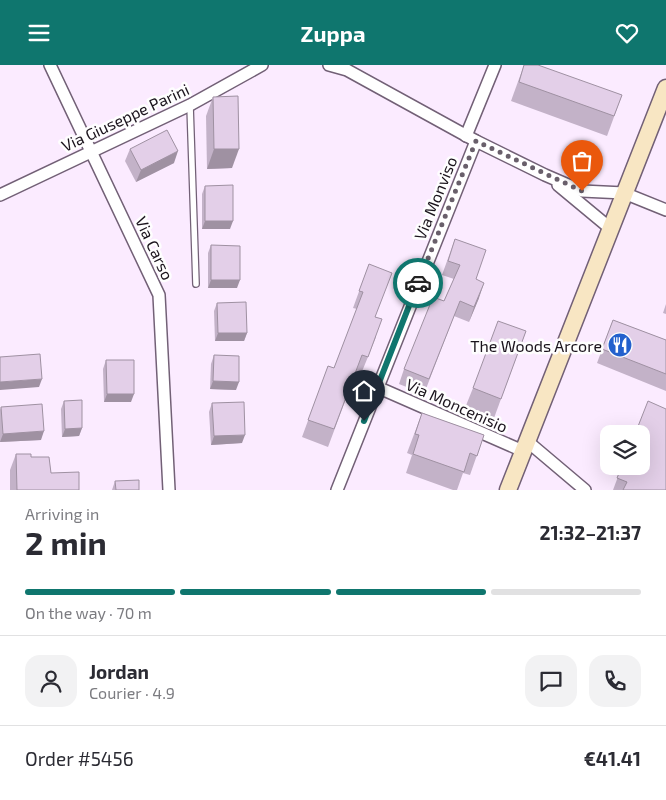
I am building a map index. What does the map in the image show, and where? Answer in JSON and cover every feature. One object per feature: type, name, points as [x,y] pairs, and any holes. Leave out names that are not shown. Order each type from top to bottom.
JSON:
[{"type":"main road","points":[[508,490],[666,88]]},
{"type":"street","name":"Via Carso","points":[[50,65],[159,295],[169,490]]},
{"type":"street","name":"Via Giuseppe Parini","points":[[0,195],[91,150],[190,105],[262,65]]},
{"type":"street","points":[[329,65],[347,70],[471,138],[545,175],[582,191],[624,193],[666,210]]},
{"type":"street","name":"Via Monviso","points":[[337,490],[471,138],[495,65]]},
{"type":"street","points":[[545,175],[610,229]]},
{"type":"street","name":"Via Moncenisio","points":[[377,387],[525,446],[585,490]]},
{"type":"lane","name":"Via Carso","points":[[190,105],[196,284]]},
{"type":"building","points":[[524,65],[538,65],[622,95],[614,116],[519,82]]},
{"type":"building","points":[[238,96],[239,149],[214,149],[213,97]]},
{"type":"building","points":[[167,130],[178,151],[141,170],[130,149]]},
{"type":"building","points":[[233,185],[233,221],[205,221],[205,186]]},
{"type":"building","points":[[455,239],[486,250],[476,279],[484,283],[474,307],[460,301],[429,379],[404,369],[433,297],[444,301],[460,265],[448,261]]},
{"type":"building","points":[[211,245],[240,246],[240,280],[211,280]]},
{"type":"building","points":[[369,264],[392,273],[375,317],[382,319],[368,357],[362,355],[334,429],[308,420],[328,366],[334,368],[363,292],[359,291]]},
{"type":"building","points":[[246,302],[247,333],[218,333],[217,303]]},
{"type":"building","points":[[613,320],[666,340],[666,374],[602,349]]},
{"type":"building","points":[[498,321],[526,331],[501,399],[473,388]]},
{"type":"building","points":[[40,354],[42,379],[0,382],[0,357]]},
{"type":"building","points":[[214,355],[239,356],[239,382],[213,381]]},
{"type":"building","points":[[106,360],[134,360],[134,394],[107,394]]},
{"type":"building","points":[[82,400],[82,428],[65,429],[64,401]]},
{"type":"building","points":[[648,401],[666,409],[666,490],[623,490],[627,482],[617,478],[618,475],[650,475],[650,425],[639,425]]},
{"type":"building","points":[[244,402],[245,435],[214,436],[212,403]]},
{"type":"building","points":[[42,404],[44,431],[3,434],[1,407]]},
{"type":"building","points":[[422,413],[484,435],[477,456],[470,453],[464,472],[413,454],[419,435],[415,434]]},
{"type":"building","points":[[16,454],[31,454],[31,457],[49,457],[51,473],[79,472],[79,490],[17,490]]},
{"type":"building","points":[[139,480],[139,490],[116,490],[115,481]]},
{"type":"way so far","points":[[418,283],[476,141],[582,191]]},
{"type":"place","name":"The Woods Arcore","points":[[620,345]]},
{"type":"route","points":[[364,421],[418,283]]}]
